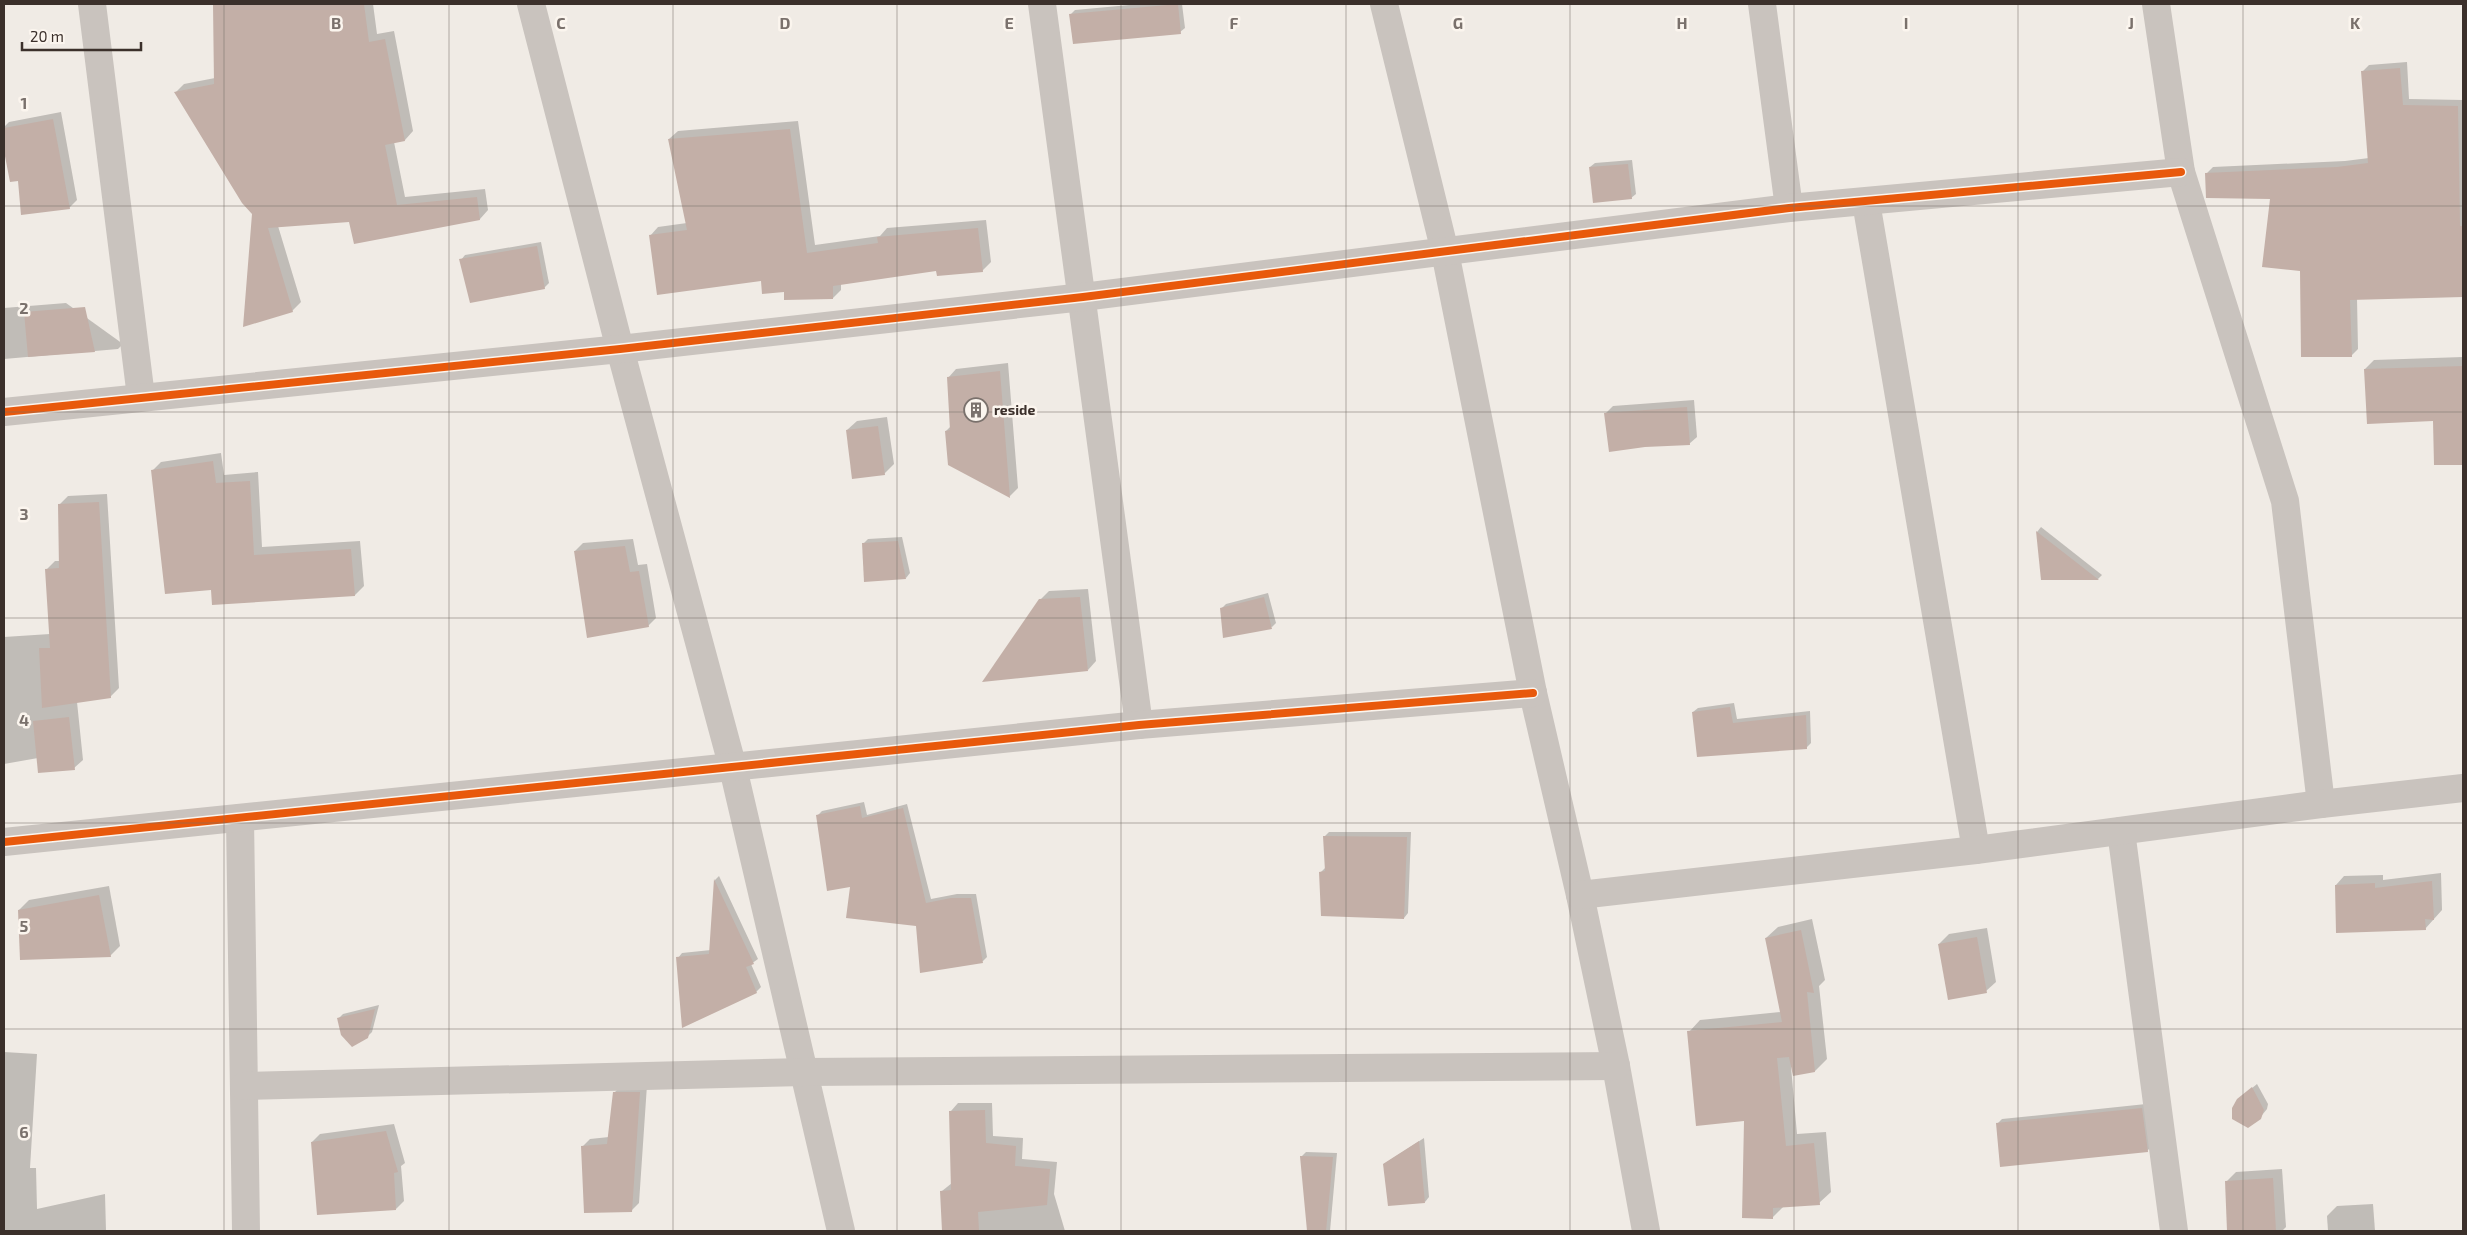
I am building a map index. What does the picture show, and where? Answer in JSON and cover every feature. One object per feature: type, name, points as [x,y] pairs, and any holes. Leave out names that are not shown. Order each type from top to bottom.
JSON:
[{"type":"street","points":[[92,4],[141,397]]},
{"type":"street","points":[[531,4],[620,349],[733,768],[841,1231]]},
{"type":"street","points":[[1042,4],[1083,296],[1139,726]]},
{"type":"street","points":[[1384,4],[1445,252],[1533,693],[1580,895],[1616,1066],[1646,1231]]},
{"type":"street","points":[[1762,4],[1789,208]]},
{"type":"street","points":[[2156,4],[2181,172],[2285,501],[2321,804]]},
{"type":"street","points":[[4,412],[620,349],[1083,296],[1789,208],[2181,172]]},
{"type":"street","points":[[1866,202],[1976,850]]},
{"type":"street","points":[[4,842],[1139,726],[1533,693]]},
{"type":"street","points":[[1580,895],[1976,850],[2321,804],[2463,788]]},
{"type":"street","points":[[240,818],[246,1231]]},
{"type":"street","points":[[2120,830],[2174,1231]]},
{"type":"street","points":[[244,1086],[804,1072],[1616,1066]]},
{"type":"building","points":[[213,4],[364,4],[369,42],[385,39],[405,141],[385,145],[397,205],[477,197],[480,220],[354,244],[349,222],[268,228],[293,312],[243,327],[252,214],[242,203],[174,92],[214,84]]},
{"type":"building","points":[[1178,4],[1181,34],[1073,44],[1069,14]]},
{"type":"building","points":[[2400,68],[2403,105],[2458,106],[2460,226],[2463,226],[2463,297],[2350,300],[2352,357],[2301,357],[2300,271],[2262,267],[2270,199],[2206,198],[2205,173],[2337,167],[2368,163],[2361,71]]},
{"type":"building","points":[[53,119],[70,209],[21,215],[18,181],[10,182],[4,151],[4,128]]},
{"type":"building","points":[[790,129],[807,253],[878,243],[877,237],[978,228],[983,272],[937,276],[936,271],[833,286],[833,299],[784,300],[784,292],[762,294],[761,281],[657,295],[649,235],[687,230],[668,139]]},
{"type":"building","points":[[1628,164],[1632,199],[1593,203],[1589,167]]},
{"type":"building","points":[[537,246],[545,289],[470,303],[459,259]]},
{"type":"building","points":[[85,307],[95,352],[28,357],[24,312]]},
{"type":"building","points":[[2463,366],[2463,465],[2434,465],[2433,421],[2367,424],[2364,369]]},
{"type":"building","name":"reside","points":[[1000,371],[1010,498],[948,465],[945,431],[950,430],[947,377]]},
{"type":"building","points":[[1687,407],[1690,445],[1645,447],[1609,452],[1604,413]]},
{"type":"building","points":[[878,426],[885,475],[852,479],[846,430]]},
{"type":"building","points":[[213,461],[216,483],[250,481],[254,555],[351,549],[355,596],[212,605],[211,590],[165,594],[151,470]]},
{"type":"building","points":[[99,502],[111,698],[42,708],[39,648],[50,648],[45,569],[59,568],[58,504]]},
{"type":"building","points":[[2036,531],[2099,580],[2041,580]]},
{"type":"building","points":[[898,541],[906,579],[864,582],[862,543]]},
{"type":"building","points":[[625,546],[630,572],[639,571],[649,627],[587,638],[574,551]]},
{"type":"building","points":[[1080,597],[1088,671],[982,682],[1039,599]]},
{"type":"building","points":[[1264,597],[1272,629],[1223,638],[1220,608]]},
{"type":"building","points":[[1730,707],[1733,723],[1806,715],[1807,749],[1697,757],[1692,712]]},
{"type":"building","points":[[69,717],[75,770],[38,773],[33,721]]},
{"type":"building","points":[[860,806],[862,818],[903,808],[926,903],[951,898],[971,898],[983,963],[920,973],[916,926],[846,918],[850,887],[827,891],[816,815]]},
{"type":"building","points":[[1323,836],[1407,837],[1404,919],[1321,916],[1319,872],[1325,871]]},
{"type":"building","points":[[714,879],[754,964],[746,967],[757,993],[682,1028],[676,957],[709,954]]},
{"type":"building","points":[[2432,881],[2434,920],[2425,919],[2426,930],[2336,933],[2335,885],[2375,883],[2375,888]]},
{"type":"building","points":[[99,895],[111,957],[20,960],[18,910]]},
{"type":"building","points":[[1801,930],[1814,993],[1807,992],[1815,1072],[1793,1076],[1789,1057],[1777,1058],[1786,1146],[1814,1143],[1820,1205],[1773,1208],[1773,1219],[1742,1218],[1744,1121],[1696,1126],[1687,1031],[1782,1022],[1765,938]]},
{"type":"building","points":[[1977,937],[1987,993],[1948,1000],[1938,944]]},
{"type":"building","points":[[375,1009],[368,1038],[352,1047],[341,1035],[337,1018]]},
{"type":"building","points":[[2252,1087],[2264,1110],[2261,1119],[2248,1128],[2232,1119],[2232,1108],[2237,1099]]},
{"type":"building","points":[[613,1092],[640,1092],[632,1212],[584,1213],[581,1146],[607,1144]]},
{"type":"building","points":[[2142,1108],[2148,1152],[2000,1167],[1996,1123]]},
{"type":"building","points":[[985,1110],[986,1143],[1016,1146],[1015,1166],[1050,1169],[1047,1205],[978,1212],[979,1231],[942,1231],[940,1191],[951,1190],[949,1111]]},
{"type":"building","points":[[386,1131],[398,1172],[394,1173],[396,1210],[317,1215],[311,1142]]},
{"type":"building","points":[[1419,1141],[1425,1203],[1388,1206],[1383,1164]]},
{"type":"building","points":[[1300,1156],[1333,1157],[1326,1231],[1307,1231]]},
{"type":"building","points":[[2273,1178],[2276,1231],[2227,1231],[2225,1181]]},
{"type":"cycle path","points":[[4,412],[620,349],[1083,297],[1789,208],[2181,172]]},
{"type":"cycle path","points":[[4,842],[1139,725],[1533,693]]},
{"type":"place","name":"reside","points":[[976,410]]}]
